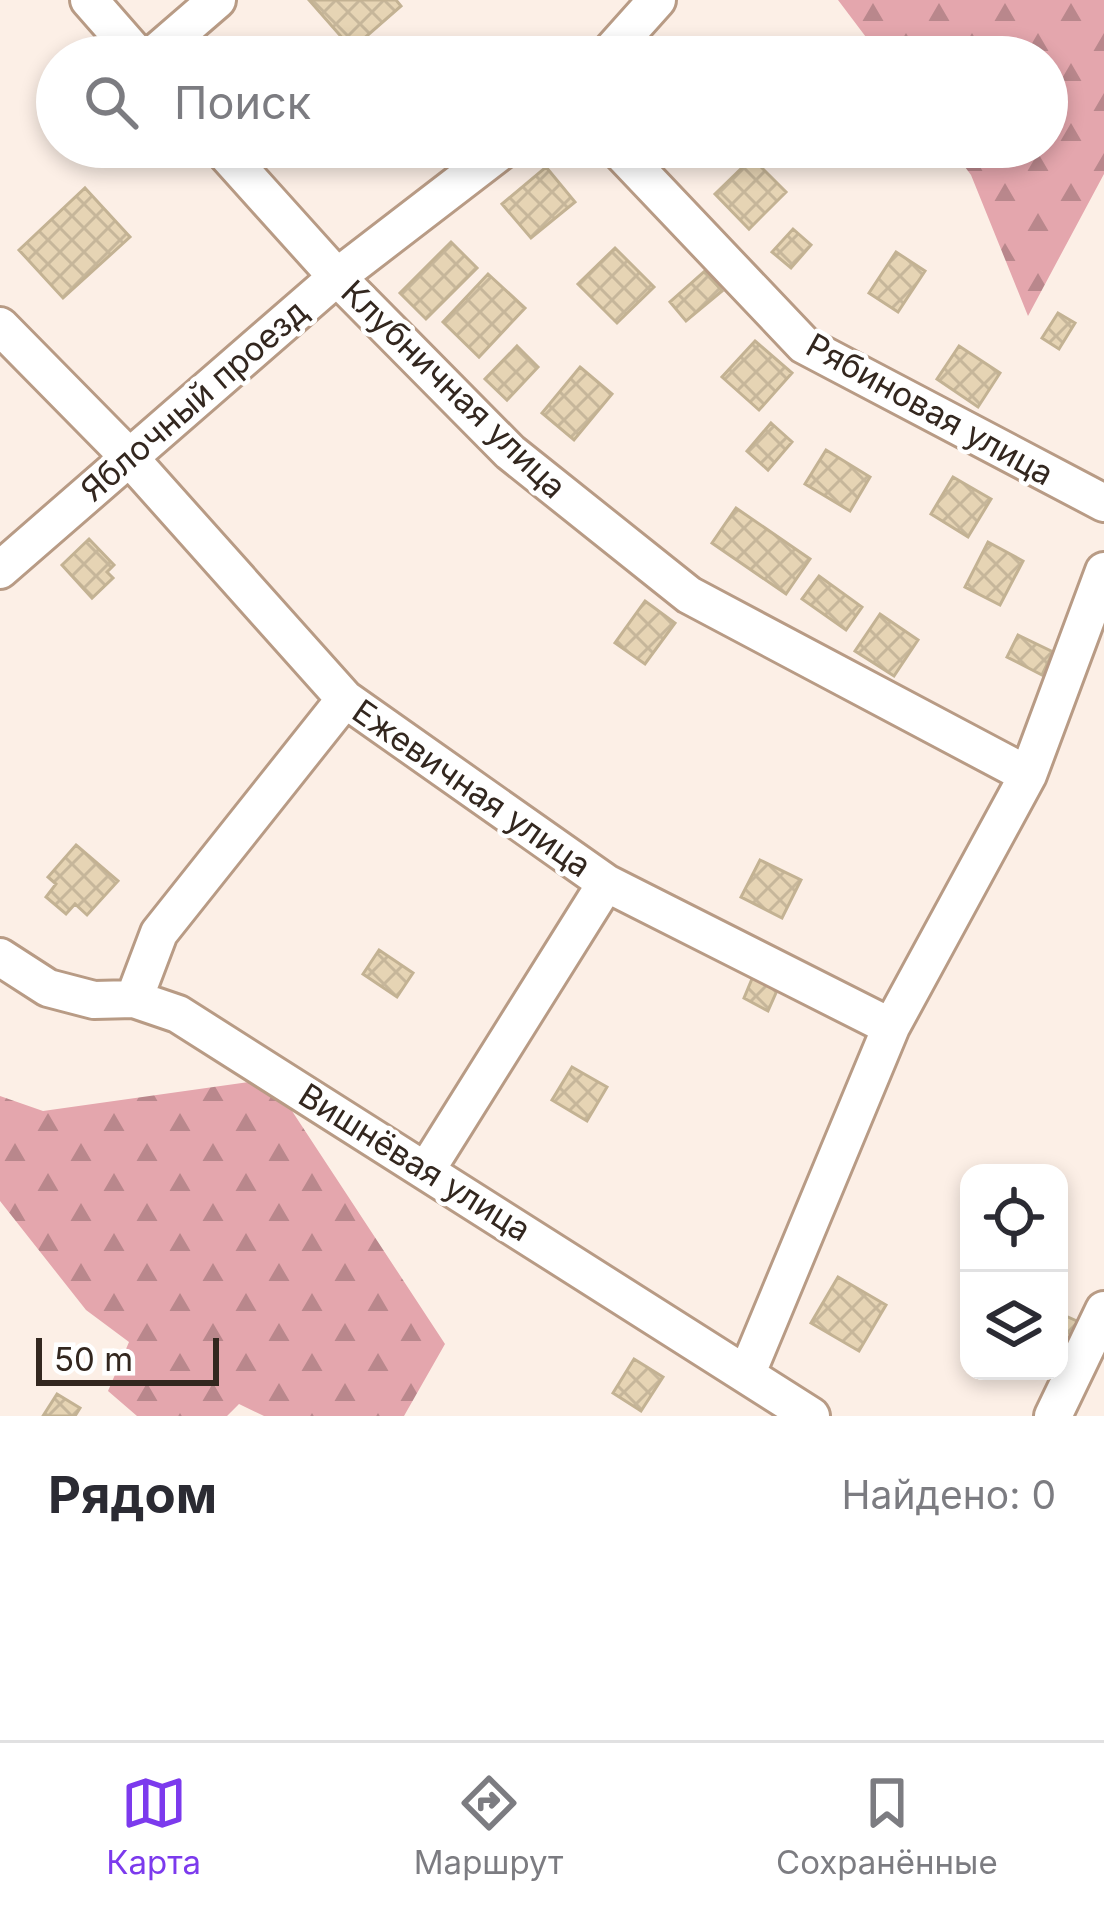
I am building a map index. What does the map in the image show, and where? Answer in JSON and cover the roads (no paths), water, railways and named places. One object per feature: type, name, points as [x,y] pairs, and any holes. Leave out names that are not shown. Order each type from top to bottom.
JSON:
[{"type":"street","points":[[89,0],[121,36]]},
{"type":"street","points":[[176,36],[218,0]]},
{"type":"street","points":[[625,36],[657,0]]},
{"type":"street","name":"Клубничная улица","points":[[239,168],[337,277],[510,452],[689,595],[1028,776]]},
{"type":"street","name":"Яблочный проезд","points":[[0,570],[127,454],[337,277],[479,168]]},
{"type":"street","name":"Рябиновая улица","points":[[636,168],[804,345],[1104,503]]},
{"type":"street","name":"Ежевичная улица","points":[[0,326],[127,454],[345,699],[607,883],[891,1027]]},
{"type":"street","points":[[747,1372],[891,1027],[1028,776],[1104,571]]},
{"type":"street","points":[[134,999],[159,933],[345,699]]},
{"type":"street","points":[[427,1169],[607,883]]},
{"type":"street","name":"Вишнёвая улица","points":[[0,956],[48,988],[94,1000],[134,999],[178,1014],[811,1416]]},
{"type":"street","points":[[1053,1416],[1104,1310]]}]
